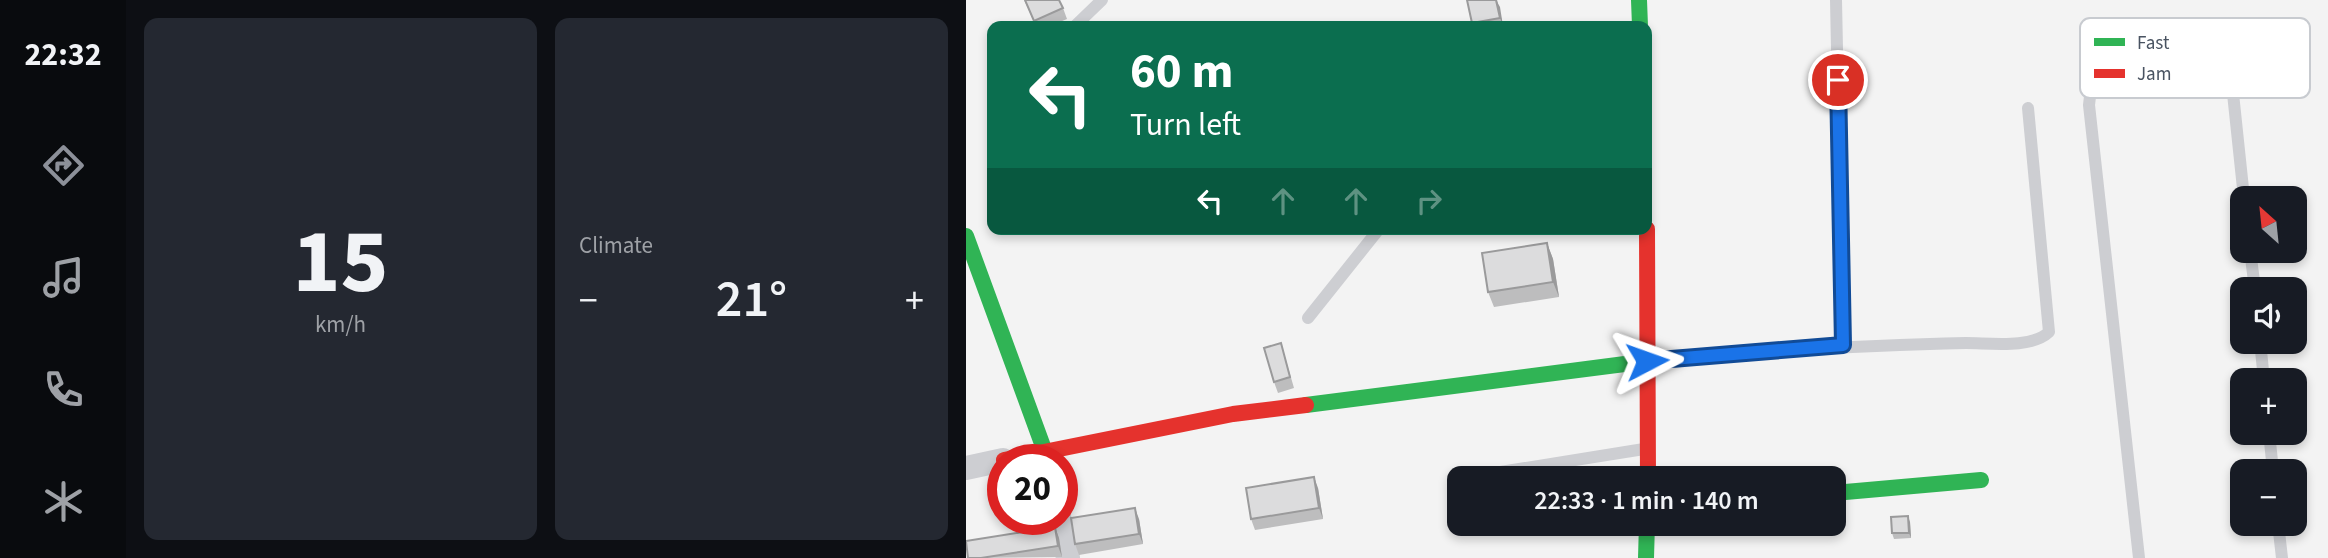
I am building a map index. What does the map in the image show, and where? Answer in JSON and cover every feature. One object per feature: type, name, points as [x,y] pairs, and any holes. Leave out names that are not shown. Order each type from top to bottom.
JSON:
[{"type":"street","points":[[1639,0],[1640,21]]},
{"type":"street","points":[[1647,235],[1648,466]]},
{"type":"street","points":[[966,236],[975,281],[1042,444]]},
{"type":"street","points":[[1078,449],[1233,414],[1647,361]]},
{"type":"street","points":[[966,468],[987,463]]},
{"type":"street","points":[[1846,492],[1981,480]]},
{"type":"street","points":[[1063,535],[1068,558]]},
{"type":"street","points":[[1646,558],[1647,536]]},
{"type":"lane","points":[[1081,21],[1102,0]]},
{"type":"lane","points":[[1836,0],[1843,345]]},
{"type":"lane","points":[[2090,98],[2139,558]]},
{"type":"lane","points":[[2233,98],[2243,186]]},
{"type":"lane","points":[[1647,361],[1843,345],[2038,340],[2049,332],[2028,108]]},
{"type":"lane","points":[[1308,318],[1374,235]]},
{"type":"lane","points":[[1537,466],[1648,448]]},
{"type":"lane","points":[[2279,536],[2282,558]]},
{"type":"building","points":[[1025,0],[1059,0],[1063,8],[1034,21]]},
{"type":"building","points":[[1467,0],[1496,0],[1500,18],[1472,21]]},
{"type":"building","points":[[1547,243],[1553,282],[1488,292],[1482,253]]},
{"type":"building","points":[[1281,343],[1290,377],[1274,382],[1264,348]]},
{"type":"building","points":[[1314,477],[1319,508],[1251,519],[1246,488]]},
{"type":"building","points":[[1135,508],[1139,534],[1075,544],[1074,535],[1078,535],[1078,517]]},
{"type":"building","points":[[1908,516],[1909,533],[1892,533],[1891,517]]},
{"type":"building","points":[[1004,535],[1056,535],[1058,546],[968,558],[966,541]]},
{"type":"traffic: fast","points":[[1639,0],[1640,21]]},
{"type":"traffic: fast","points":[[966,236],[1042,444]]},
{"type":"traffic: fast","points":[[1306,405],[1648,361]]},
{"type":"traffic: fast","points":[[1846,492],[1981,480]]},
{"type":"traffic: fast","points":[[1646,558],[1647,536]]},
{"type":"traffic: jam","points":[[1647,235],[1648,466]]},
{"type":"traffic: jam","points":[[1078,445],[1233,414],[1306,405]]},
{"type":"route","points":[[1647,361],[1843,345],[1838,80]]}]
